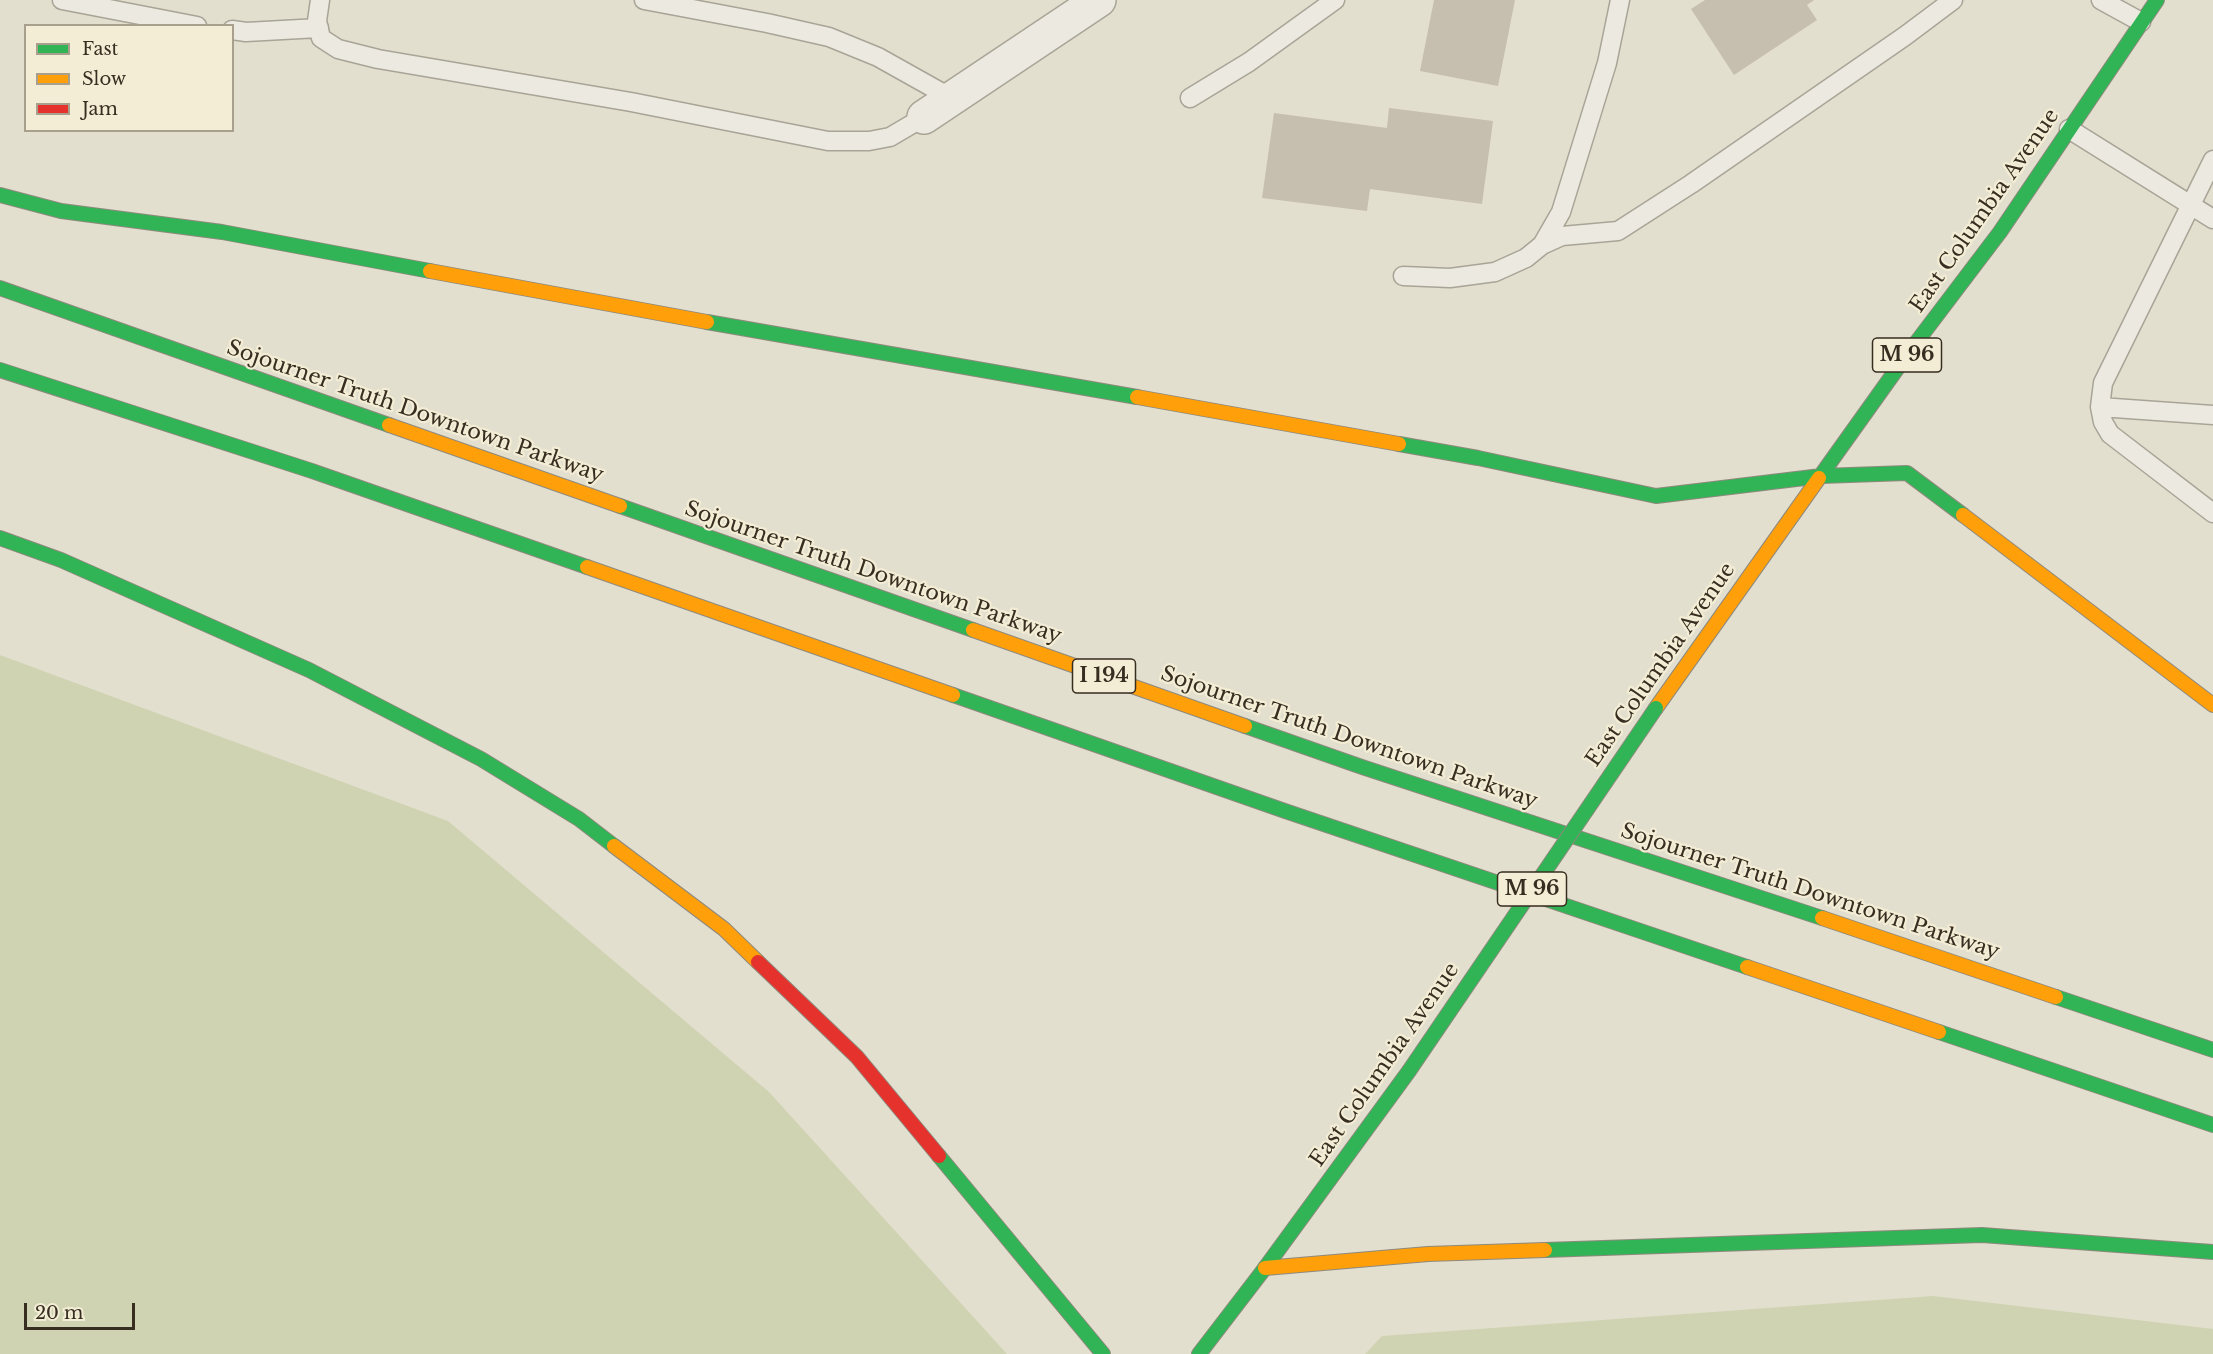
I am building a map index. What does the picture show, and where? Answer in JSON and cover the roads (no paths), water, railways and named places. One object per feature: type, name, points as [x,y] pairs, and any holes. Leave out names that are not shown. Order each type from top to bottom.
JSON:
[{"type":"main road","name":"East Columbia Avenue","points":[[1199,1354],[1409,1071],[1656,708],[1909,352],[2000,231],[2157,0]]},
{"type":"main road","points":[[0,195],[61,211],[222,232],[671,316],[899,354],[1478,458],[1656,496],[1821,476],[1907,473],[2213,705]]},
{"type":"main road","name":"Sojourner Truth Downtown Parkway","points":[[0,288],[1362,767],[1770,900],[2213,1050]]},
{"type":"main road","points":[[0,370],[312,471],[1285,811],[2213,1125]]},
{"type":"main road","points":[[0,538],[61,560],[309,670],[481,759],[579,819],[724,929],[857,1057],[1102,1354]]},
{"type":"main road","points":[[1265,1268],[1428,1254],[1982,1235],[2213,1252]]},
{"type":"street","points":[[924,117],[1099,0]]},
{"type":"lane","points":[[62,0],[187,24]]},
{"type":"lane","points":[[320,0],[317,21],[321,38],[338,49],[378,59],[631,102],[828,141],[869,141],[891,137],[924,117]]},
{"type":"lane","points":[[644,0],[829,37],[878,57],[953,99]]},
{"type":"lane","points":[[1190,98],[1249,62],[1335,0]]},
{"type":"lane","points":[[1542,245],[1561,212],[1607,63],[1620,0]]},
{"type":"lane","points":[[1404,276],[1450,278],[1495,272],[1526,258],[1542,245],[1562,236],[1618,231],[1691,184],[1905,36],[1953,0]]},
{"type":"lane","points":[[2101,0],[2141,22]]},
{"type":"lane","points":[[234,30],[246,32],[319,28]]},
{"type":"lane","points":[[2069,129],[2213,219]]},
{"type":"lane","points":[[2213,160],[2103,383],[2100,407],[2103,422],[2110,434],[2213,513]]},
{"type":"lane","points":[[2100,407],[2213,416]]}]
